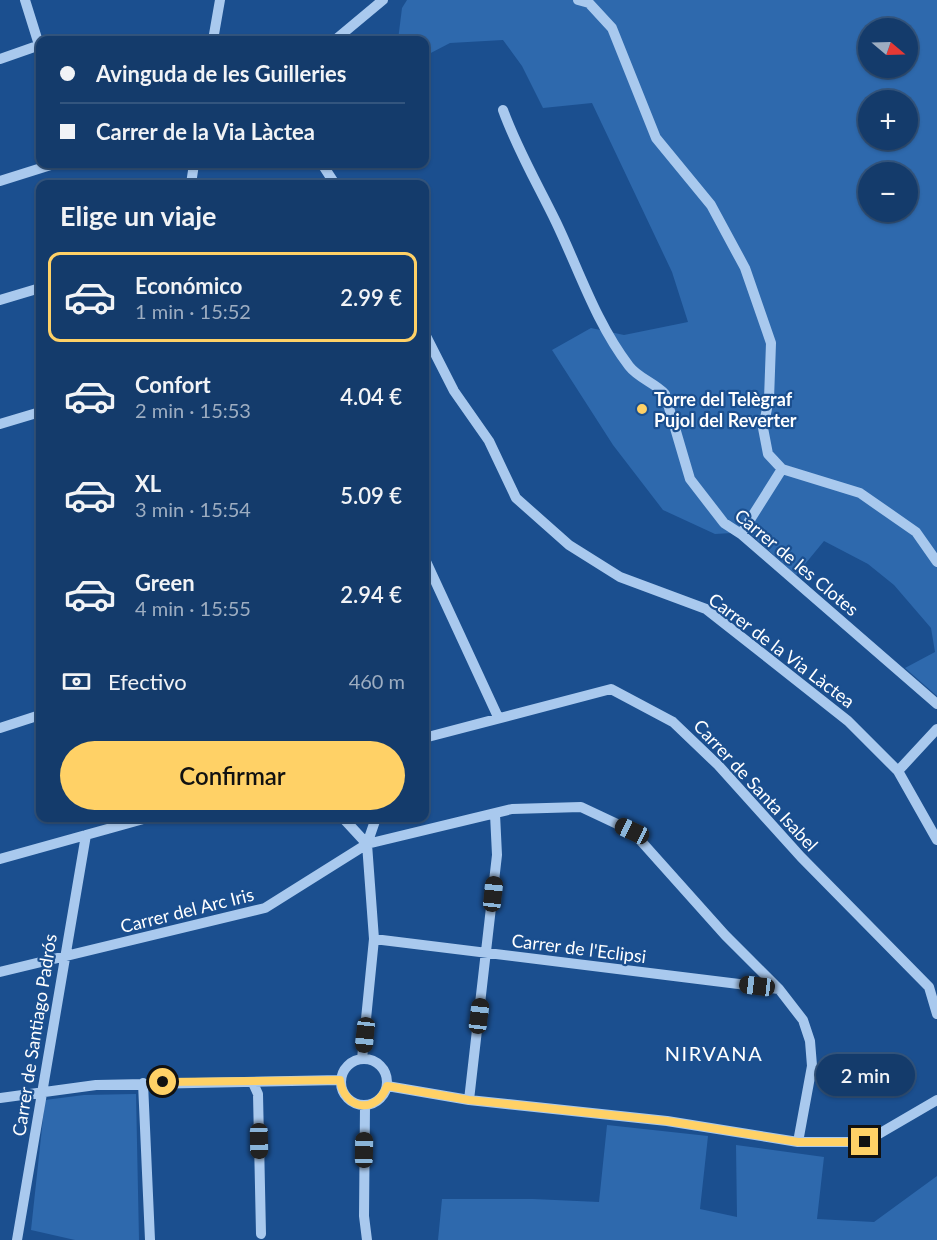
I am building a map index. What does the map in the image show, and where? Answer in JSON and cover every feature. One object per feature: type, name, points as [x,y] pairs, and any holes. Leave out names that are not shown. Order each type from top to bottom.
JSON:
[{"type":"street","points":[[25,0],[36,36]]},
{"type":"street","points":[[214,36],[220,0]]},
{"type":"street","points":[[340,36],[383,0]]},
{"type":"street","points":[[578,0],[589,3],[612,28],[656,138],[711,205],[745,268],[771,343],[769,399],[763,428],[768,454],[782,469],[860,493],[916,532],[937,562]]},
{"type":"street","points":[[0,58],[36,48]]},
{"type":"street","name":"Carrer de les Clotes","points":[[503,110],[514,140],[557,224],[585,291],[630,368],[657,385],[666,394],[690,479],[724,523],[741,534],[937,704]]},
{"type":"street","points":[[0,181],[41,168]]},
{"type":"street","points":[[0,300],[36,289]]},
{"type":"street","name":"Carrer de la Via Làctea","points":[[429,342],[454,391],[489,441],[516,498],[569,545],[620,577],[706,609],[848,721],[898,771],[937,840]]},
{"type":"street","points":[[0,424],[36,413]]},
{"type":"street","points":[[741,534],[782,469]]},
{"type":"street","points":[[429,568],[498,717]]},
{"type":"street","name":"Carrer de Santa Isabel","points":[[429,737],[611,689],[673,722],[718,765],[801,857],[929,987],[937,1014]]},
{"type":"street","points":[[0,728],[36,717]]},
{"type":"street","points":[[898,771],[937,729]]},
{"type":"street","name":"Carrer del Arc Iris","points":[[0,972],[265,908],[367,844],[512,809],[581,807],[632,831],[725,935],[779,989],[803,1020],[810,1041],[812,1066],[798,1142]]},
{"type":"street","points":[[469,1100],[497,855],[495,814]]},
{"type":"street","points":[[0,859],[133,822]]},
{"type":"street","points":[[347,822],[367,844]]},
{"type":"street","points":[[362,1059],[374,939],[367,844],[375,822]]},
{"type":"street","name":"Carrer de Santiago Padrós","points":[[17,1240],[63,958],[86,835]]},
{"type":"street","name":"Carrer de l'Eclipsi","points":[[374,939],[779,989]]},
{"type":"street","points":[[362,1059],[375,1062],[382,1067],[387,1086],[379,1101],[365,1106],[350,1102],[345,1096],[340,1080],[345,1068],[362,1059]]},
{"type":"street","points":[[0,1098],[96,1085],[340,1080]]},
{"type":"street","points":[[143,1083],[150,1240]]},
{"type":"street","points":[[253,1083],[258,1094],[261,1234]]},
{"type":"street","points":[[387,1086],[469,1100],[667,1121],[798,1142],[865,1142],[937,1100]]},
{"type":"street","points":[[365,1106],[364,1216],[368,1240]]},
{"type":"shaded area","points":[[407,0],[937,0],[937,696],[905,668],[935,652],[931,628],[894,585],[868,564],[824,541],[796,575],[748,532],[715,534],[663,510],[613,445],[552,350],[591,328],[624,335],[688,322],[672,272],[592,103],[543,108],[522,66],[503,40],[450,43],[429,54],[429,36],[398,36],[402,8]]},
{"type":"shaded area","points":[[136,1094],[139,1240],[75,1240],[31,1230],[45,1100],[84,1095]]},
{"type":"shaded area","points":[[607,1125],[708,1136],[700,1209],[737,1217],[736,1145],[824,1157],[817,1219],[874,1222],[937,1176],[937,1240],[438,1240],[442,1199],[599,1202]]},
{"type":"place","name":"Torre del Telègraf Pujol del Reverter","points":[[642,409]]},
{"type":"district","name":"NIRVANA","points":[[714,1053]]},
{"type":"route","points":[[163,1082],[253,1083],[340,1080],[341,1090],[350,1102],[365,1106],[379,1101],[387,1086],[469,1100],[667,1121],[798,1142],[865,1142]]}]
